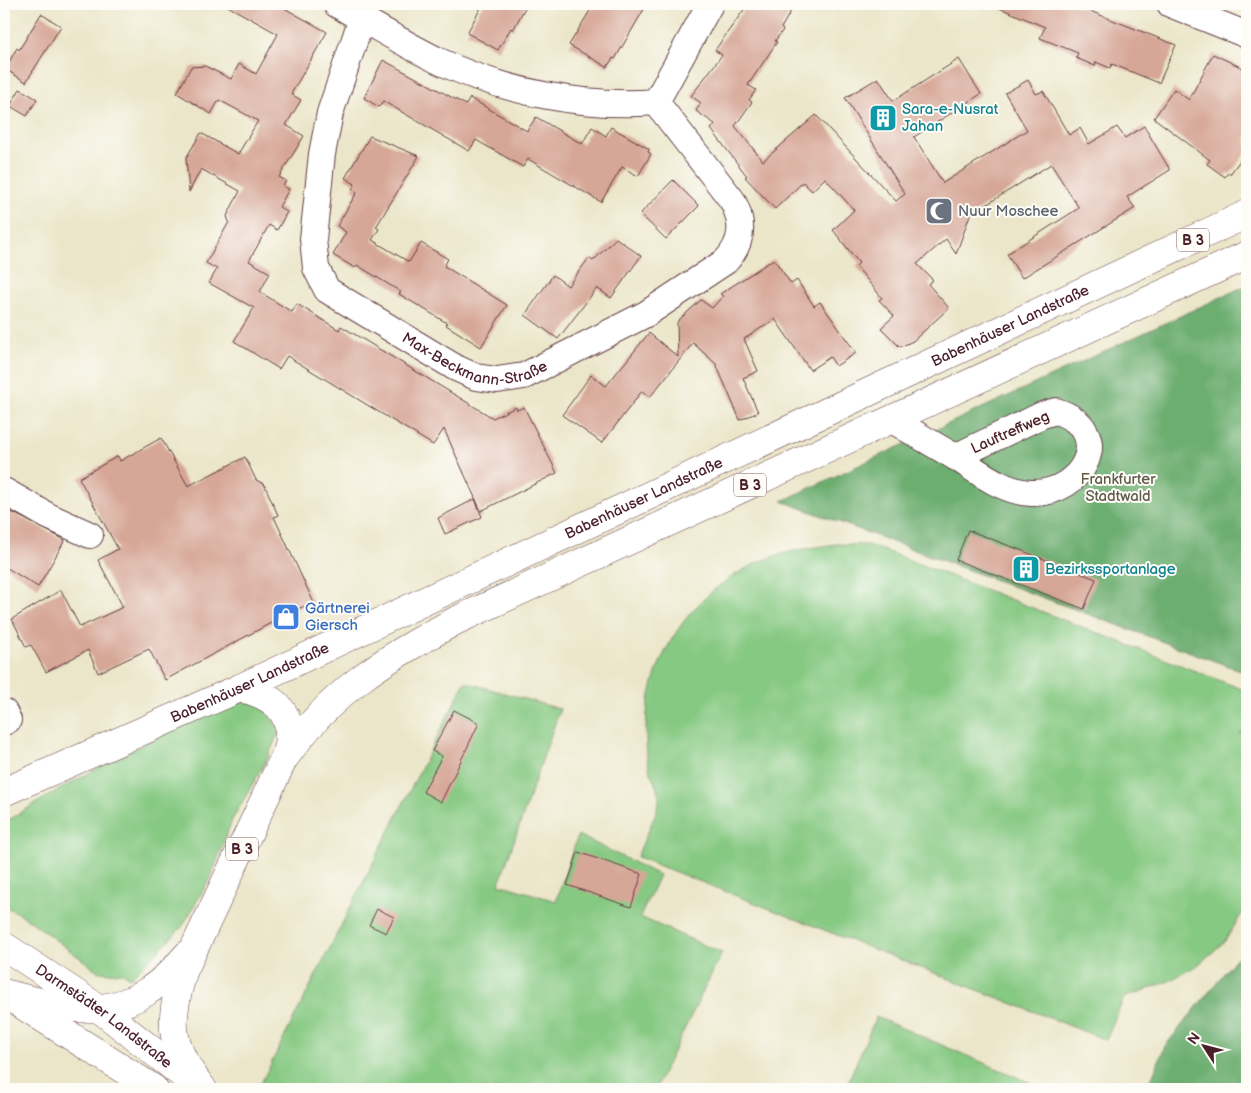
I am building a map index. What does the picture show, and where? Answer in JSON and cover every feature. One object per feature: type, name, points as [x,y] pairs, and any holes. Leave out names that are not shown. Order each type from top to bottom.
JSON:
[{"type":"main road","name":"Babenhäuser Landstraße","points":[[37,779],[240,688],[1247,214]]},
{"type":"main road","name":"B 3","points":[[283,760],[301,735],[342,692],[400,651],[454,622],[1247,255]]},
{"type":"main road","name":"B 3","points":[[4,993],[48,1004],[101,1010],[125,1003],[150,990],[171,974],[201,939],[283,760],[290,740],[290,725],[274,703],[260,692],[240,688]]},
{"type":"main road","name":"B 3","points":[[4,792],[37,779]]},
{"type":"main road","name":"B 3","points":[[4,807],[37,779]]},
{"type":"main road","points":[[201,939],[183,972],[174,1009],[173,1026],[176,1045],[187,1069],[202,1089]]},
{"type":"main road","name":"Darmstädter Landstraße","points":[[4,946],[101,1010],[202,1089]]},
{"type":"main road","name":"Darmstädter Landstraße","points":[[4,993],[154,1089]]},
{"type":"street","points":[[336,4],[440,61],[519,89],[595,102],[631,104],[656,102],[710,4]]},
{"type":"street","points":[[1187,7],[1247,35]]},
{"type":"street","name":"Max-Beckmann-Straße","points":[[362,18],[330,113],[322,154],[313,239],[319,277],[327,290],[456,368],[476,377],[497,380],[524,376],[646,314],[726,261],[733,254],[741,235],[741,222],[738,211],[732,200],[656,102]]},
{"type":"street","name":"Lauftreffweg","points":[[892,420],[955,457],[1009,488],[1030,493],[1054,490],[1079,474],[1088,460],[1088,440],[1083,428],[1068,415],[1056,411],[1042,415],[955,457]]},
{"type":"street","points":[[4,491],[38,511],[90,535]]},
{"type":"street","points":[[4,712],[8,720],[4,722]]},
{"type":"green space","name":"Frankfurter Stadtwald","points":[[1247,285],[1247,673],[782,501]]},
{"type":"green space","points":[[837,544],[868,545],[896,555],[1247,691],[1247,734],[1240,732],[1247,746],[1247,901],[1243,912],[1225,941],[1198,965],[1169,981],[1124,998],[1106,1040],[637,857],[653,820],[659,800],[649,768],[647,753],[646,727],[649,701],[655,675],[665,651],[678,629],[694,609],[713,591],[757,563],[786,553]]},
{"type":"green space","points":[[465,682],[560,709],[499,884],[556,901],[578,835],[659,875],[640,917],[722,953],[655,1089],[258,1089]]},
{"type":"green space","points":[[234,700],[261,704],[280,729],[267,759],[232,820],[211,877],[182,927],[131,978],[123,973],[99,972],[25,917],[4,906],[4,823],[88,773]]},
{"type":"green space","points":[[1247,945],[1247,1089],[1147,1089],[1165,1046]]},
{"type":"green space","points":[[876,1017],[1045,1089],[845,1089]]},
{"type":"building","points":[[224,4],[277,4],[327,32],[291,94],[301,100],[286,125],[304,136],[279,177],[286,181],[283,186],[289,189],[279,207],[287,212],[277,230],[269,225],[249,261],[270,273],[260,292],[292,312],[297,304],[339,330],[341,326],[493,418],[516,407],[517,410],[524,407],[557,473],[481,511],[444,429],[433,445],[287,356],[279,369],[234,341],[254,308],[209,283],[217,269],[206,263],[229,222],[227,216],[240,191],[201,169],[189,192],[186,158],[201,133],[238,154],[258,121],[219,100],[211,114],[177,93],[191,67],[205,66],[231,79],[239,64],[256,74],[278,34]]},
{"type":"building","points":[[483,4],[527,4],[513,30],[511,28],[498,50],[467,33]]},
{"type":"building","points":[[594,4],[647,4],[615,59],[613,58],[607,67],[569,45]]},
{"type":"building","points":[[748,4],[795,4],[781,28],[783,30],[775,41],[777,42],[748,85],[756,90],[749,100],[752,102],[735,126],[763,161],[816,115],[896,201],[905,194],[845,98],[878,78],[893,101],[959,59],[981,94],[914,137],[943,183],[1027,130],[1005,93],[1028,80],[1036,94],[1043,91],[1069,135],[1080,128],[1089,144],[1117,127],[1125,138],[1144,126],[1170,170],[1127,197],[1135,208],[1022,278],[1007,254],[1079,208],[1051,164],[970,215],[956,254],[946,239],[917,264],[933,280],[928,284],[949,308],[913,341],[900,347],[881,328],[894,316],[879,300],[882,298],[856,266],[859,263],[833,230],[854,210],[825,178],[812,191],[803,182],[775,209],[745,177],[747,176],[711,129],[715,124],[696,111],[701,103],[691,96],[722,55],[715,50]]},
{"type":"building","points":[[990,4],[1072,4],[1176,45],[1159,83],[1112,64],[1110,68],[1096,62],[1095,66],[1076,58],[1078,53],[1040,38],[1045,27]]},
{"type":"building","points":[[41,14],[61,26],[26,82],[5,69]]},
{"type":"building","points":[[1213,54],[1247,70],[1247,151],[1230,174],[1228,173],[1225,177],[1207,164],[1210,160],[1154,118],[1174,89],[1189,100]]},
{"type":"building","points":[[383,60],[466,105],[470,98],[527,131],[536,117],[582,144],[592,127],[606,136],[611,127],[649,149],[648,152],[651,154],[638,176],[622,167],[601,202],[528,159],[523,167],[476,140],[469,151],[383,101],[379,107],[364,98]]},
{"type":"building","points":[[20,89],[37,99],[27,116],[10,106]]},
{"type":"building","points":[[370,136],[419,156],[376,227],[379,229],[372,240],[409,262],[421,243],[448,259],[444,266],[507,305],[481,347],[446,325],[447,323],[399,294],[401,292],[357,265],[355,268],[333,255],[346,232],[337,226],[357,192],[352,189],[355,184],[345,178]]},
{"type":"building","points":[[673,180],[699,206],[666,239],[640,214]]},
{"type":"building","points":[[616,238],[641,256],[611,298],[597,288],[558,339],[525,315],[553,275],[568,286],[589,258],[593,261]]},
{"type":"building","points":[[774,259],[791,284],[797,280],[814,306],[820,302],[856,353],[836,366],[830,357],[810,370],[775,319],[744,339],[758,371],[743,378],[758,412],[740,420],[716,364],[693,343],[650,397],[642,391],[602,443],[562,415],[591,375],[606,386],[649,333],[678,357],[677,322],[701,300],[712,308],[723,296],[720,294]]},
{"type":"building","points":[[161,438],[188,486],[245,457],[256,480],[264,484],[278,515],[274,517],[314,603],[297,609],[165,680],[149,649],[98,673],[88,650],[46,672],[31,645],[26,647],[12,619],[61,590],[80,627],[123,607],[98,560],[118,549],[79,478],[118,456],[120,461]]},
{"type":"building","points":[[475,499],[482,517],[445,534],[438,518]]},
{"type":"building","points":[[4,508],[65,540],[38,587],[4,566]]},
{"type":"building","name":"Bezirkssportanlage","points":[[968,530],[1096,579],[1084,609],[956,560]]},
{"type":"building","points":[[454,710],[479,723],[441,802],[423,792],[442,756],[432,751]]},
{"type":"building","points":[[578,852],[642,874],[631,907],[567,885]]},
{"type":"building","points":[[377,909],[394,917],[386,933],[369,925]]},
{"type":"place","name":"Sara-e-Nusrat Jahan","points":[[883,118]]},
{"type":"place","name":"Nuur Moschee","points":[[939,211]]},
{"type":"place","name":"Bezirkssportanlage","points":[[1026,569]]},
{"type":"place","name":"Gärtnerei Giersch","points":[[286,617]]}]
